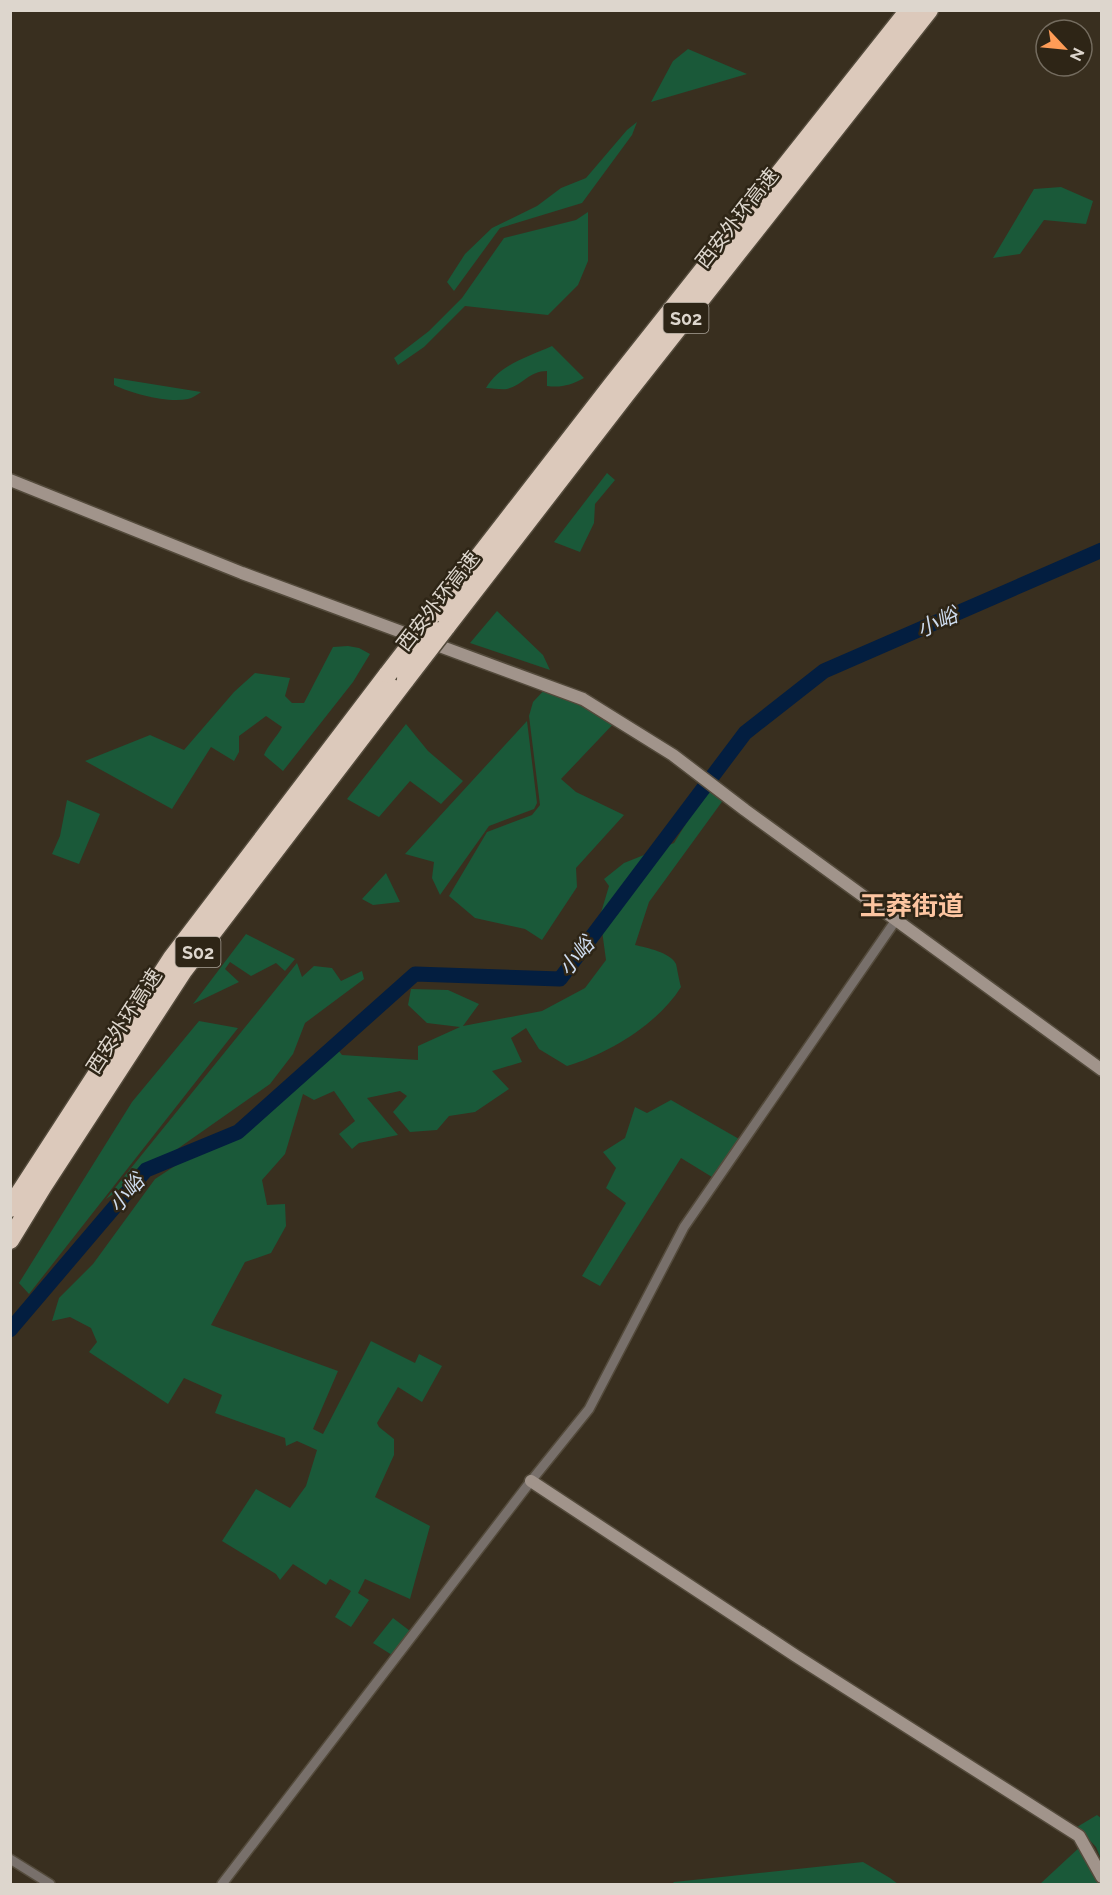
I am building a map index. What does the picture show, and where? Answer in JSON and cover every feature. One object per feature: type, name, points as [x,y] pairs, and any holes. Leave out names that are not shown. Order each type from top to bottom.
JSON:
[{"type":"highway","name":"西安外环高速","points":[[438,624],[612,385],[909,10]]},
{"type":"highway","name":"西安外环高速","points":[[10,1208],[172,958],[438,624],[626,394],[930,10]]},
{"type":"highway","name":"西安外环高速","points":[[10,1240],[183,971],[397,676]]},
{"type":"street","points":[[10,480],[242,573],[583,699],[673,755],[1101,1071]]},
{"type":"street","points":[[222,1884],[531,1481],[589,1409],[684,1227],[896,920]]},
{"type":"street","points":[[531,1481],[796,1656],[1079,1836],[1101,1877]]},
{"type":"street","points":[[10,1859],[50,1884]]},
{"type":"green space","points":[[688,49],[747,74],[651,102],[673,61]]},
{"type":"green space","points":[[637,122],[632,135],[582,203],[500,228],[454,291],[447,282],[465,254],[492,228],[537,206],[561,188],[586,178],[627,130]]},
{"type":"green space","points":[[1061,187],[1093,201],[1086,224],[1044,220],[1020,254],[993,258],[1034,189]]},
{"type":"green space","points":[[588,212],[588,261],[578,285],[548,315],[465,306],[424,347],[398,365],[394,358],[429,331],[462,298],[504,238],[576,220]]},
{"type":"green space","points":[[552,346],[584,378],[557,387],[547,386],[547,371],[535,373],[507,389],[486,388],[507,367]]},
{"type":"green space","points":[[114,378],[201,392],[188,399],[160,399],[114,385]]},
{"type":"green space","points":[[607,473],[615,480],[595,504],[594,523],[580,552],[554,542]]},
{"type":"green space","points":[[497,611],[543,655],[550,670],[470,643]]},
{"type":"green space","points":[[333,647],[359,648],[370,654],[353,682],[283,771],[264,755],[282,727],[266,716],[239,736],[239,752],[234,761],[211,747],[172,809],[85,761],[150,735],[184,750],[234,692],[255,673],[290,678],[285,696],[292,703],[304,703]]},
{"type":"green space","points":[[547,687],[617,720],[561,779],[576,792],[624,815],[576,868],[577,887],[542,940],[525,929],[475,918],[449,896],[487,832],[532,815],[540,805],[529,716],[533,702]]},
{"type":"green space","points":[[527,721],[537,803],[534,809],[489,826],[440,895],[432,878],[434,862],[405,854]]},
{"type":"green space","points":[[406,724],[428,751],[463,781],[441,804],[410,781],[379,817],[347,799]]},
{"type":"green space","points":[[708,788],[724,799],[649,902],[635,945],[669,956],[676,964],[681,987],[671,1001],[646,1025],[599,1054],[567,1066],[539,1049],[526,1028],[511,1038],[522,1062],[492,1071],[509,1089],[475,1112],[449,1116],[437,1130],[410,1132],[393,1112],[407,1096],[400,1091],[367,1098],[398,1135],[359,1143],[352,1149],[339,1134],[355,1121],[334,1091],[314,1100],[303,1094],[285,1154],[262,1180],[267,1205],[285,1204],[286,1226],[271,1253],[245,1262],[211,1325],[338,1371],[313,1429],[323,1434],[371,1341],[415,1363],[419,1354],[442,1366],[422,1402],[398,1387],[377,1423],[394,1439],[394,1455],[375,1497],[430,1526],[410,1599],[365,1579],[358,1593],[369,1600],[351,1627],[335,1617],[351,1591],[330,1579],[326,1585],[293,1564],[280,1580],[276,1574],[222,1541],[256,1489],[290,1508],[306,1486],[317,1450],[297,1441],[286,1446],[285,1438],[215,1413],[222,1395],[184,1378],[168,1404],[89,1352],[97,1342],[91,1328],[70,1317],[52,1321],[59,1298],[93,1264],[155,1179],[265,1107],[319,1057],[331,1041],[342,1055],[418,1060],[418,1046],[460,1027],[427,1023],[408,1005],[411,989],[448,990],[479,1004],[463,1026],[542,1011],[585,988],[606,960],[600,916],[609,886],[604,879],[624,863],[674,843]]},
{"type":"green space","points":[[67,800],[100,814],[79,864],[52,854],[60,836]]},
{"type":"green space","points":[[386,873],[400,902],[373,905],[362,899]]},
{"type":"green space","points":[[246,934],[295,959],[285,971],[276,963],[251,976],[230,962],[225,969],[239,982],[193,1004]]},
{"type":"green space","points":[[297,963],[302,977],[314,966],[332,968],[341,981],[362,971],[364,979],[305,1023],[293,1054],[270,1084],[106,1199]]},
{"type":"green space","points":[[199,1021],[238,1028],[29,1294],[19,1283],[132,1102]]},
{"type":"green space","points":[[671,1100],[739,1139],[712,1177],[681,1158],[600,1286],[582,1276],[626,1203],[606,1188],[616,1168],[603,1152],[625,1138],[635,1107],[647,1113]]},
{"type":"green space","points":[[393,1618],[410,1631],[392,1655],[373,1643]]},
{"type":"green space","points":[[1097,1815],[1101,1818],[1101,1859],[1096,1847],[1077,1827]]},
{"type":"green space","points":[[1081,1846],[1100,1884],[1040,1884]]},
{"type":"green space","points":[[863,1862],[898,1884],[672,1884],[674,1882]]},
{"type":"waterway","name":"小峪","points":[[10,1330],[146,1170],[238,1132],[415,974],[560,979],[745,733],[824,671],[1102,550]]},
{"type":"district","name":"王莽街道","points":[[912,906]]}]
